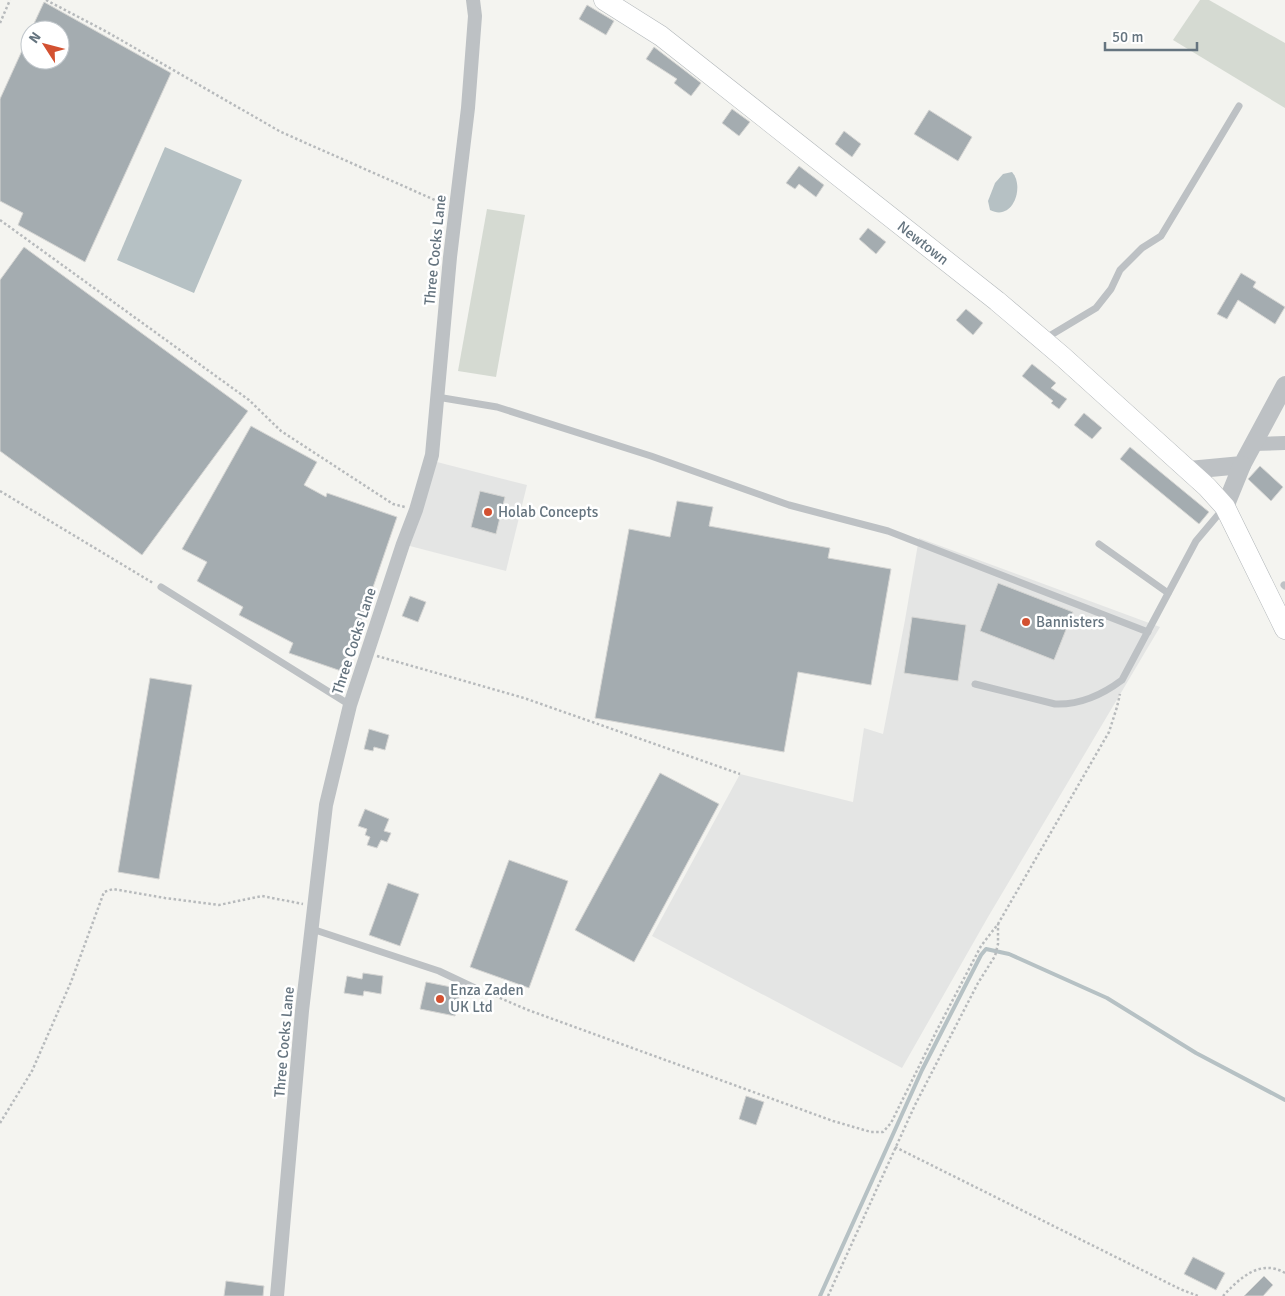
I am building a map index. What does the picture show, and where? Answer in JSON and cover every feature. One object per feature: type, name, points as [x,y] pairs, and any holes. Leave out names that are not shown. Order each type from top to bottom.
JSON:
[{"type":"main road","name":"Newtown","points":[[604,0],[660,36],[997,301],[1189,470],[1225,507],[1285,629]]},
{"type":"street","name":"Three Cocks Lane","points":[[277,1296],[302,1011],[326,805],[350,705],[366,653],[416,510],[432,455],[455,208],[468,108],[475,16],[473,0]]},
{"type":"street","points":[[1225,507],[1242,465],[1285,385]]},
{"type":"street","points":[[1253,444],[1285,443]]},
{"type":"street","points":[[1189,470],[1242,465]]},
{"type":"lane","points":[[1043,340],[1096,308],[1111,289],[1120,270],[1142,248],[1161,236],[1239,106]]},
{"type":"lane","points":[[437,397],[497,407],[651,456],[789,505],[888,531],[1148,632]]},
{"type":"lane","points":[[975,684],[1054,704],[1068,704],[1111,688],[1122,680],[1196,541],[1225,507]]},
{"type":"lane","points":[[1099,544],[1168,593]]},
{"type":"lane","points":[[161,588],[350,705]]},
{"type":"lane","points":[[312,929],[438,971],[477,989]]},
{"type":"path","points":[[0,23],[10,0]]},
{"type":"path","points":[[46,0],[107,32],[281,132],[455,208]]},
{"type":"path","points":[[0,220],[249,400],[280,430],[392,504],[416,510]]},
{"type":"path","points":[[0,491],[161,588]]},
{"type":"path","points":[[366,653],[524,698],[740,774]]},
{"type":"path","points":[[477,989],[528,1010],[833,1121],[871,1132],[884,1132],[891,1123],[980,946],[998,924],[1109,732],[1117,707],[1122,680]]},
{"type":"path","points":[[0,1123],[32,1070],[71,982],[104,892],[113,889],[219,905],[262,896],[313,906]]},
{"type":"path","points":[[828,1296],[915,1105],[973,992],[995,956],[998,944],[998,924]]},
{"type":"path","points":[[895,1148],[1198,1296]]},
{"type":"path","points":[[1223,1296],[1244,1275],[1255,1270],[1269,1268],[1285,1273]]},
{"type":"shaded area","points":[[1200,0],[1209,0],[1285,43],[1285,108],[1173,40]]},
{"type":"shaded area","points":[[165,147],[242,180],[194,293],[117,260]]},
{"type":"shaded area","points":[[1012,172],[1016,178],[1017,186],[1014,201],[1005,211],[990,210],[988,201],[995,183],[1003,174]]},
{"type":"shaded area","points":[[487,209],[525,215],[496,377],[458,371]]},
{"type":"shaded area","points":[[433,461],[527,485],[506,571],[406,545]]},
{"type":"shaded area","points":[[919,538],[1160,627],[988,917],[902,1068],[652,936],[740,774],[853,802],[864,728],[883,734]]},
{"type":"building","points":[[44,2],[171,73],[85,262],[18,225],[23,213],[0,201],[0,99],[20,55],[20,70],[70,70],[70,20],[36,20]]},
{"type":"building","points":[[587,5],[614,21],[606,35],[579,19]]},
{"type":"building","points":[[654,47],[701,83],[691,96],[674,83],[677,79],[646,59]]},
{"type":"building","points":[[732,109],[750,122],[739,136],[722,123]]},
{"type":"building","points":[[929,110],[972,137],[958,161],[914,134]]},
{"type":"building","points":[[844,131],[861,144],[852,157],[835,144]]},
{"type":"building","points":[[799,166],[824,185],[816,197],[799,184],[795,189],[786,183]]},
{"type":"building","points":[[868,228],[886,242],[876,254],[859,239]]},
{"type":"building","points":[[24,247],[248,411],[142,555],[0,451],[0,280]]},
{"type":"building","points":[[1241,273],[1256,282],[1253,287],[1285,307],[1275,324],[1238,300],[1227,319],[1217,314]]},
{"type":"building","points":[[966,309],[983,323],[973,335],[956,320]]},
{"type":"building","points":[[1032,364],[1056,383],[1051,388],[1067,399],[1059,409],[1051,403],[1053,401],[1022,376]]},
{"type":"building","points":[[1084,413],[1102,428],[1092,439],[1074,425]]},
{"type":"building","points":[[251,426],[317,462],[304,485],[326,497],[327,493],[397,517],[344,672],[289,653],[293,643],[239,615],[243,607],[197,581],[207,562],[182,549]]},
{"type":"building","points":[[1130,447],[1209,512],[1199,524],[1120,459]]},
{"type":"building","points":[[1260,466],[1283,487],[1271,501],[1248,479]]},
{"type":"building","name":"Holab Concepts","points":[[480,491],[505,497],[496,534],[471,527]]},
{"type":"building","points":[[677,501],[713,507],[709,526],[830,548],[828,558],[891,569],[871,685],[798,672],[784,752],[595,718],[629,529],[670,537]]},
{"type":"building","name":"Bannisters","points":[[998,583],[1073,612],[1054,660],[980,631]]},
{"type":"building","points":[[410,596],[426,602],[418,622],[402,616]]},
{"type":"building","points":[[912,617],[966,625],[958,681],[904,673]]},
{"type":"building","points":[[150,678],[192,685],[159,879],[118,872]]},
{"type":"building","points":[[369,729],[389,735],[385,750],[374,747],[373,751],[364,749]]},
{"type":"building","points":[[660,773],[719,804],[634,962],[575,930]]},
{"type":"building","points":[[365,809],[389,819],[384,831],[391,833],[387,842],[381,840],[377,848],[367,845],[370,837],[365,835],[367,829],[358,826]]},
{"type":"building","points":[[509,860],[568,881],[529,988],[470,967]]},
{"type":"building","points":[[388,883],[419,894],[400,946],[369,935]]},
{"type":"building","points":[[363,973],[383,976],[381,994],[364,991],[363,996],[344,993],[347,976],[362,979]]},
{"type":"building","name":"Enza Zaden UK Ltd","points":[[426,982],[461,989],[455,1016],[420,1009]]},
{"type":"building","points":[[746,1096],[764,1102],[756,1125],[739,1119]]},
{"type":"building","points":[[1193,1257],[1225,1273],[1216,1290],[1184,1274]]},
{"type":"building","points":[[1264,1276],[1273,1285],[1263,1296],[1244,1296]]},
{"type":"building","points":[[226,1281],[264,1286],[263,1296],[224,1296]]},
{"type":"waterway","points":[[820,1296],[922,1070],[981,955],[986,949],[1009,954],[1107,998],[1196,1053],[1285,1100]]},
{"type":"place","name":"Holab Concepts","points":[[488,512]]},
{"type":"place","name":"Bannisters","points":[[1026,622]]},
{"type":"place","name":"Enza Zaden UK Ltd","points":[[440,999]]}]
